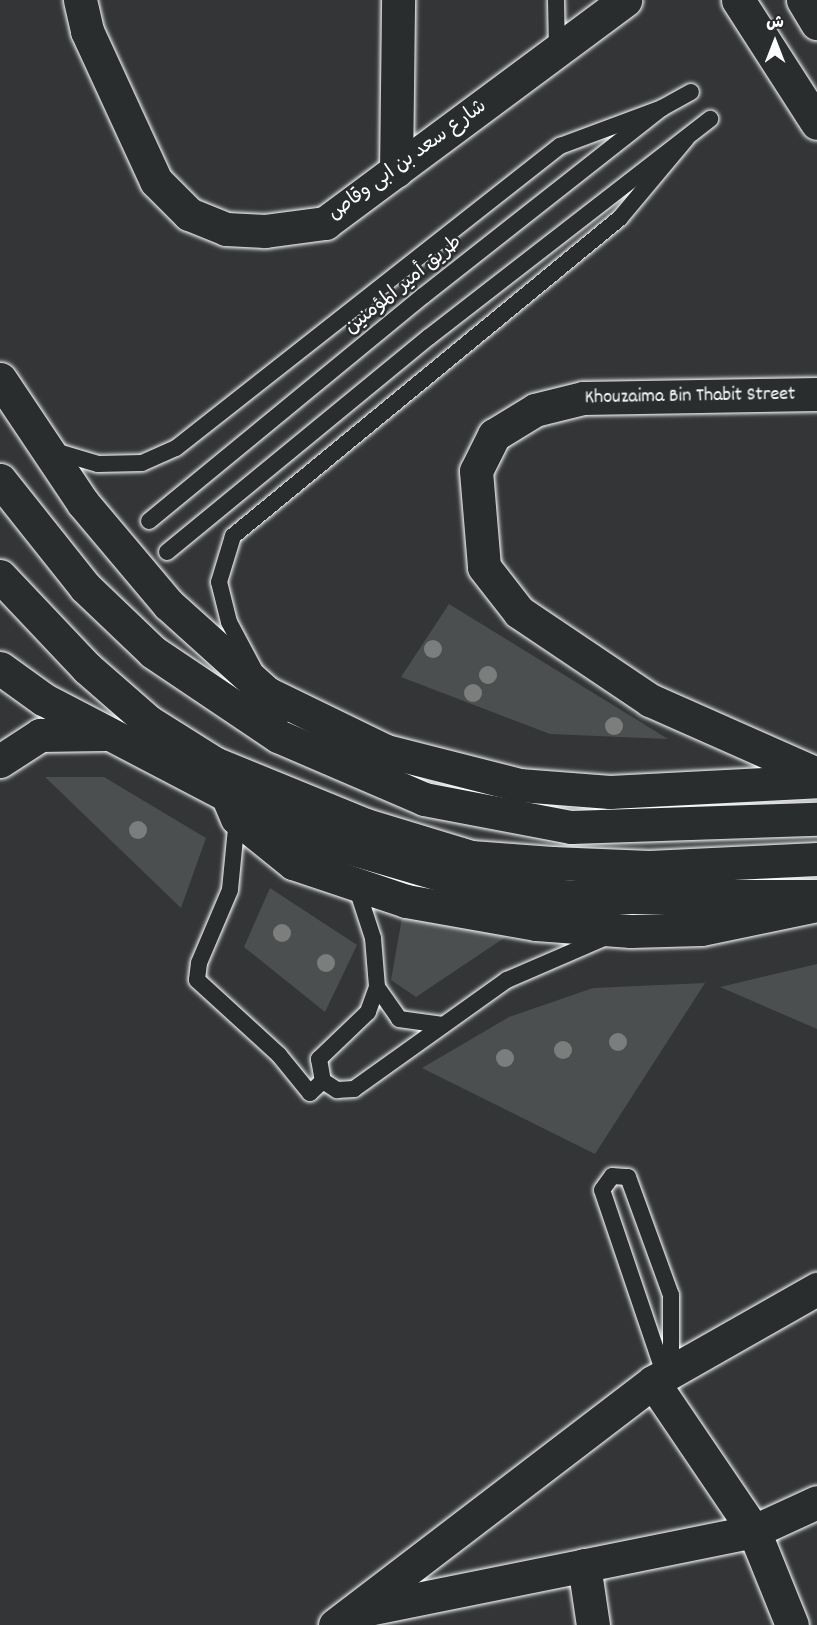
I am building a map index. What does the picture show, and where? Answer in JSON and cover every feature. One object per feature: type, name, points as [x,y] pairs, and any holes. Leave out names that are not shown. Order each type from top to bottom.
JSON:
[{"type":"main road","name":"شارع سعد بن ابى وقاص","points":[[80,0],[87,31],[156,181],[189,214],[226,229],[325,223],[625,0]]},
{"type":"main road","points":[[396,171],[398,0]]},
{"type":"main road","points":[[738,0],[817,123]]},
{"type":"main road","points":[[803,0],[817,23]]},
{"type":"main road","points":[[0,379],[83,503],[168,604],[267,693],[386,751],[519,785],[610,792],[817,781]]},
{"type":"main road","name":"Khouzaima Bin Thabit Street","points":[[817,394],[583,398],[535,410],[495,435],[476,471],[484,567],[519,612],[650,700],[817,774]]},
{"type":"main road","points":[[0,480],[85,587],[153,652],[278,736],[424,799],[571,827],[817,819]]},
{"type":"main road","points":[[0,576],[87,668],[149,722],[214,763],[232,807],[293,863],[357,889],[536,924],[631,931],[701,929],[817,905]]},
{"type":"main road","points":[[0,668],[43,699],[110,734],[232,807],[299,832],[480,886],[572,897],[817,896]]},
{"type":"main road","points":[[267,693],[278,736]]},
{"type":"main road","points":[[0,761],[40,735],[110,734],[214,763],[366,825],[471,857],[649,867],[817,859]]},
{"type":"main road","points":[[424,799],[519,785]]},
{"type":"main road","points":[[366,825],[480,886]]},
{"type":"main road","points":[[343,1619],[663,1377],[817,1289]]},
{"type":"main road","points":[[663,1377],[754,1531],[792,1625]]},
{"type":"main road","points":[[343,1619],[584,1565],[754,1531],[817,1502]]},
{"type":"main road","points":[[584,1565],[593,1625]]},
{"type":"lane","points":[[556,0],[557,50]]},
{"type":"lane","name":"طريق أمير المؤمنين","points":[[149,521],[662,108],[691,92]]},
{"type":"lane","points":[[47,449],[98,464],[142,463],[176,448],[560,146],[662,108]]},
{"type":"lane","points":[[167,552],[429,337],[710,119]]},
{"type":"lane","points":[[267,693],[230,622],[219,582],[233,536],[620,218],[686,139]]},
{"type":"lane","points":[[232,807],[230,890],[199,963],[197,980],[279,1055],[310,1093],[323,1081]]},
{"type":"lane","points":[[357,889],[374,938],[377,987],[368,1012],[322,1052],[318,1066],[323,1081],[337,1090],[354,1089],[507,980],[554,955],[631,931]]},
{"type":"lane","points":[[377,987],[399,1019],[443,1025]]},
{"type":"lane","points":[[612,1176],[628,1177],[671,1295],[663,1377],[602,1190],[612,1176]]},
{"type":"shaded area","points":[[449,604],[668,739],[550,734],[401,677]]},
{"type":"shaded area","points":[[45,777],[104,777],[206,838],[181,908]]},
{"type":"shaded area","points":[[270,888],[357,945],[325,1012],[244,947]]},
{"type":"shaded area","points":[[403,912],[510,934],[416,997],[391,980]]},
{"type":"shaded area","points":[[817,964],[817,1029],[720,987]]},
{"type":"shaded area","points":[[705,983],[595,1154],[422,1068],[509,1017],[593,988]]}]
